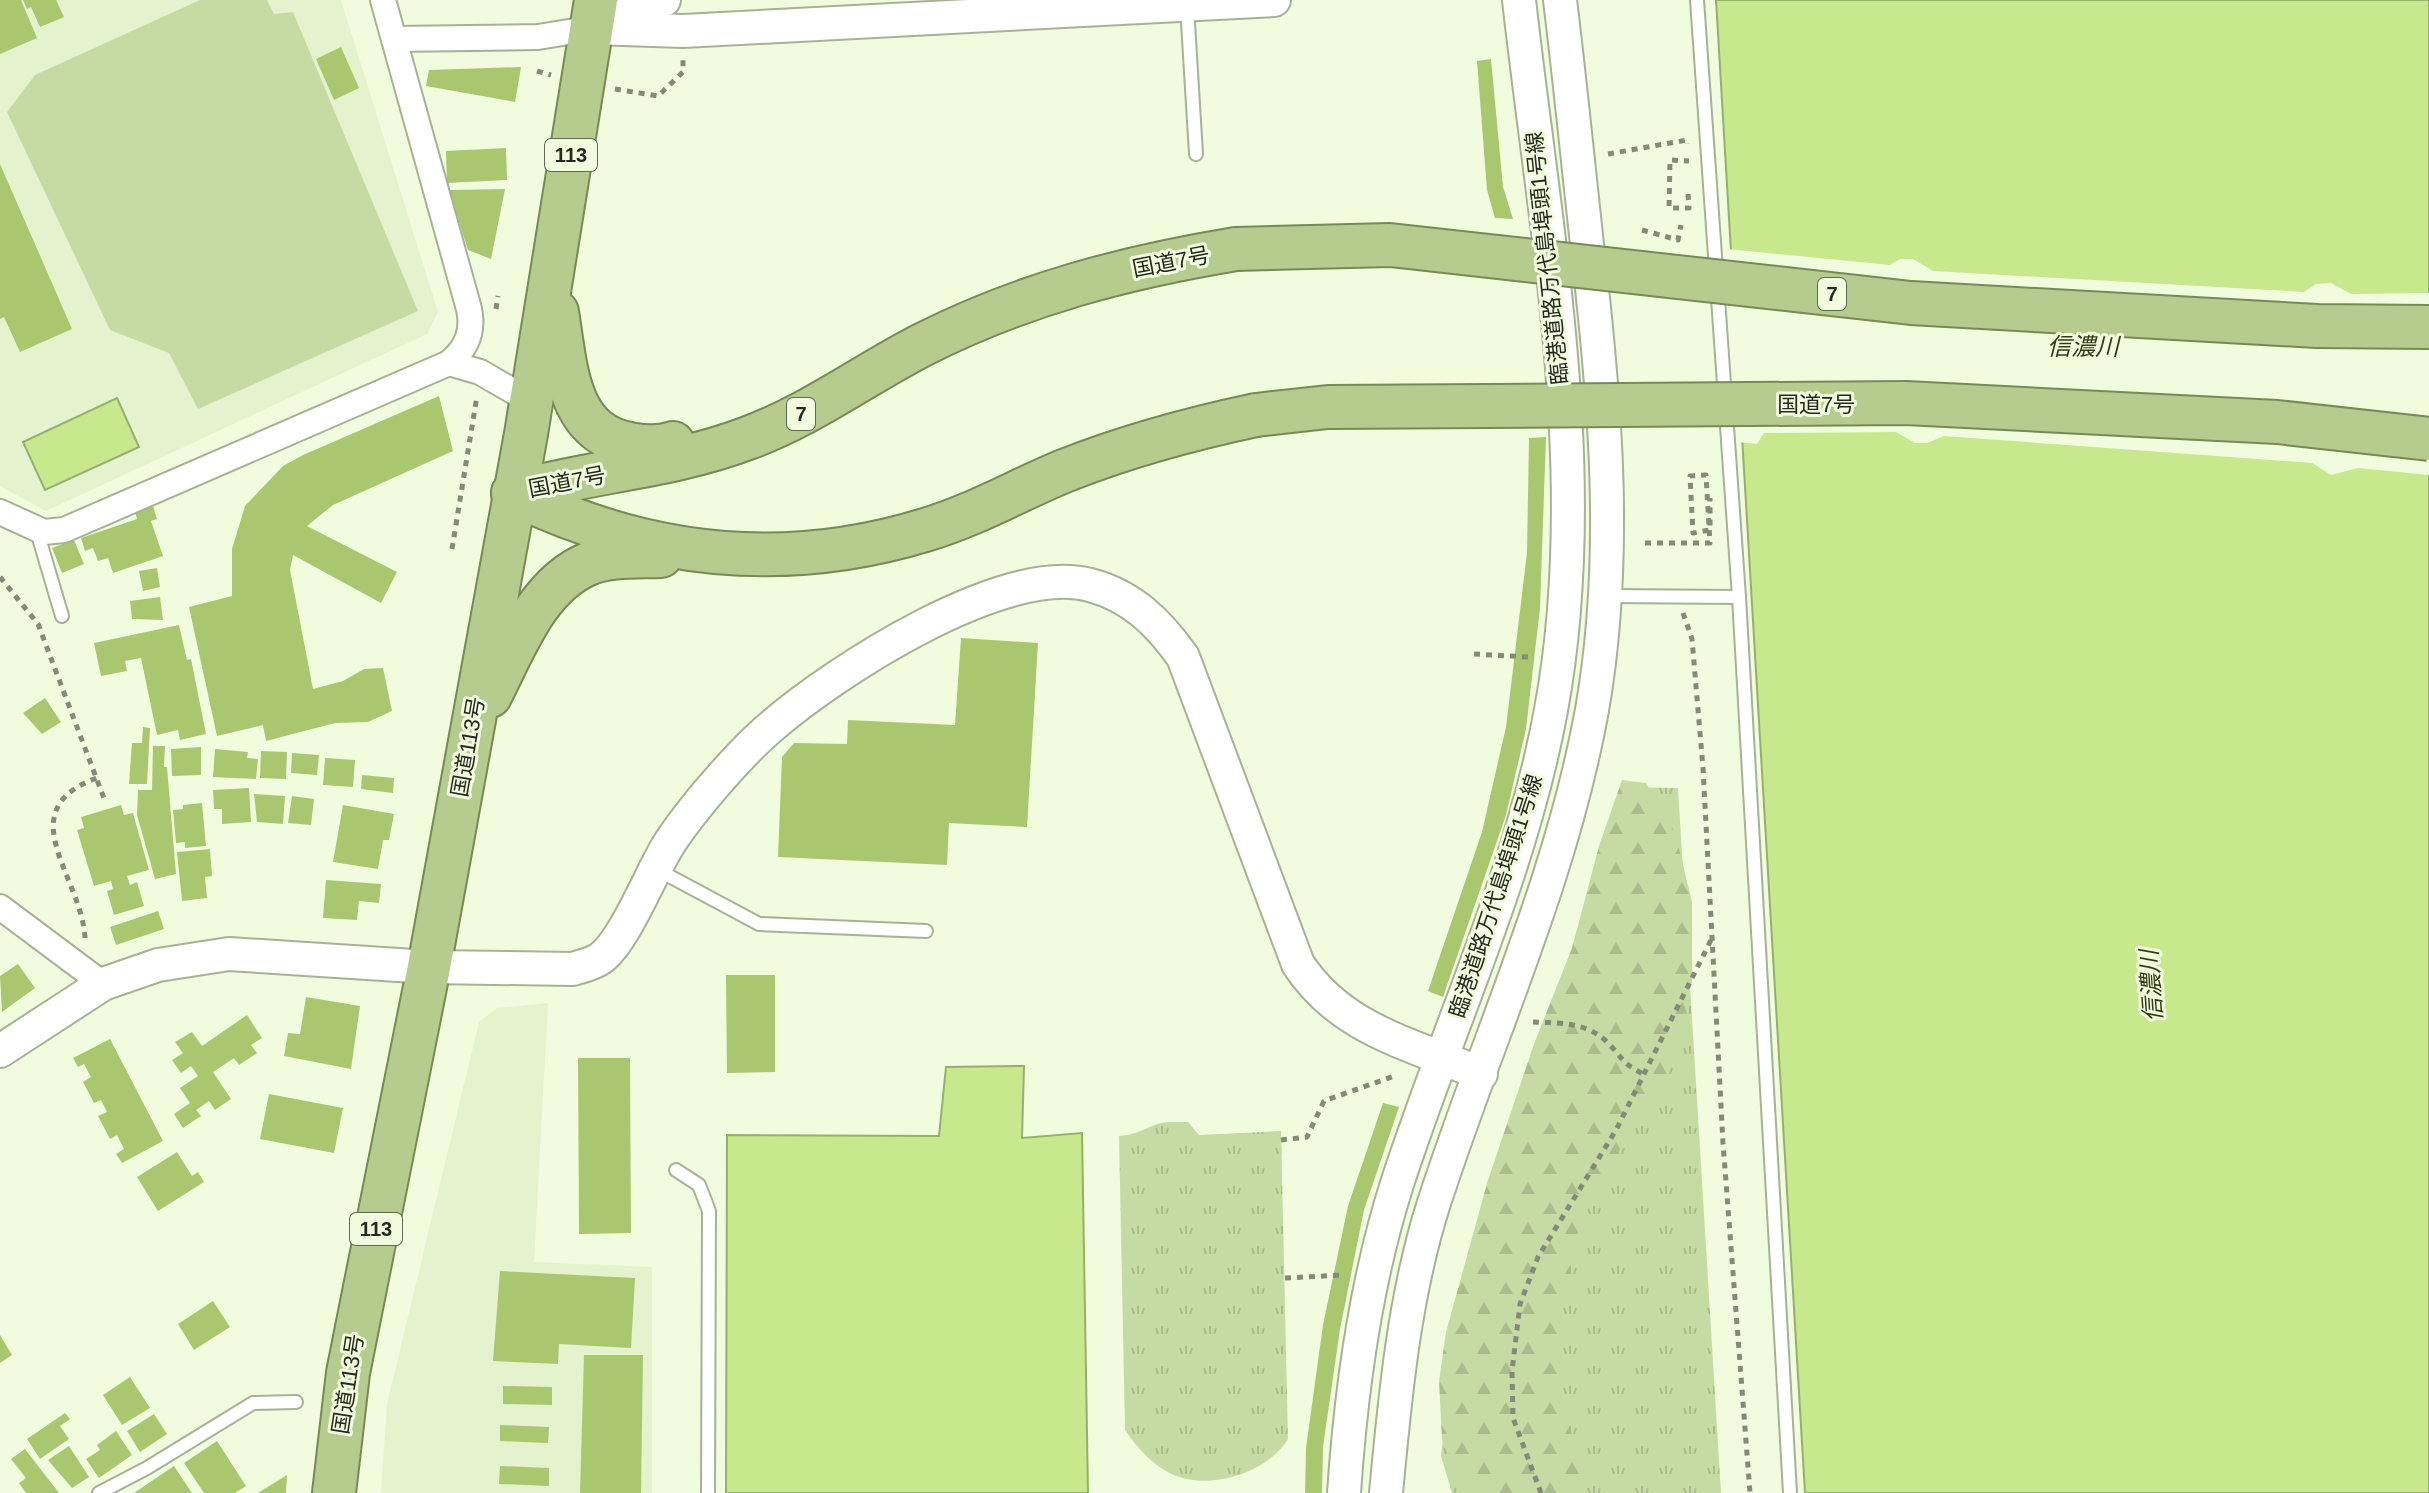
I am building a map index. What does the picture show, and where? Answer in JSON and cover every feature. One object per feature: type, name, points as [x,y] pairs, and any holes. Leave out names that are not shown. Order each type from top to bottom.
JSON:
[{"type":"highway","name":"国道113号","points":[[334,1493],[348,1373],[429,967],[552,283],[594,14]]},
{"type":"highway","name":"国道7号","points":[[513,493],[566,478],[661,464],[750,438],[798,416],[925,344],[990,314],[1086,280],[1158,262],[1236,249],[1390,245],[1911,303],[2302,326],[2429,327]]},
{"type":"highway","points":[[552,283],[571,388],[586,423],[599,435],[617,442],[662,447],[708,432],[750,438]]},
{"type":"highway","name":"国道7号","points":[[513,493],[562,517],[619,533],[701,550],[762,557],[821,554],[929,529],[1148,439],[1256,415],[1328,407],[1906,403],[2277,422],[2429,439]]},
{"type":"highway","points":[[470,733],[537,608],[570,574],[589,563],[619,558],[762,557]]},
{"type":"street","points":[[0,512],[36,528],[55,532],[84,523],[449,363],[464,349],[471,319],[383,0]]},
{"type":"street","points":[[394,39],[538,37],[594,14],[664,0]]},
{"type":"street","points":[[594,14],[683,31],[1274,0]]},
{"type":"street","name":"臨港道路万代島埠頭1号線","points":[[1344,1493],[1354,1378],[1384,1231],[1531,800],[1552,706],[1565,597],[1568,457],[1519,0]]},
{"type":"street","name":"臨港道路万代島埠頭1号線","points":[[1386,1493],[1394,1405],[1417,1272],[1432,1209],[1544,893],[1576,785],[1593,706],[1603,595],[1608,476],[1598,338],[1560,0]]},
{"type":"street","points":[[449,363],[480,372],[530,401]]},
{"type":"street","points":[[0,1051],[91,975],[229,954],[429,967],[573,969],[590,964],[602,957],[620,934],[688,818],[750,745],[838,676],[962,608],[1014,588],[1055,582],[1088,584],[1111,592],[1149,616],[1183,657],[1298,964],[1311,984],[1331,1005],[1357,1021],[1481,1074]]},
{"type":"street","points":[[0,907],[91,975]]},
{"type":"lane","points":[[1697,0],[1739,597],[1790,1493]]},
{"type":"lane","points":[[1187,4],[1196,154]]},
{"type":"lane","points":[[36,528],[62,616]]},
{"type":"lane","points":[[1603,595],[1739,597]]},
{"type":"lane","points":[[656,868],[759,924],[926,931]]},
{"type":"lane","points":[[676,1170],[699,1185],[709,1211],[708,1493]]},
{"type":"lane","points":[[99,1493],[147,1468],[253,1403],[296,1402]]},
{"type":"path","points":[[537,71],[582,83],[658,96],[683,72],[683,31]]},
{"type":"path","points":[[1608,154],[1687,140]]},
{"type":"path","points":[[1689,208],[1669,208],[1670,160],[1689,159],[1690,174]]},
{"type":"path","points":[[1691,189],[1693,219]]},
{"type":"path","points":[[1642,230],[1678,240],[1681,225],[1679,247]]},
{"type":"path","points":[[495,311],[498,296]]},
{"type":"path","points":[[452,549],[480,372]]},
{"type":"path","points":[[1645,543],[1710,543],[1709,530],[1706,475],[1690,476],[1693,533],[1702,531],[1710,530],[1709,460]]},
{"type":"path","points":[[0,577],[34,616],[105,801]]},
{"type":"path","points":[[1678,597],[1692,639],[1703,768],[1750,1493]]},
{"type":"path","points":[[1474,654],[1528,657]]},
{"type":"path","points":[[91,975],[85,927],[55,844],[52,824],[59,801],[72,787],[98,778]]},
{"type":"path","points":[[1541,1493],[1513,1418],[1512,1371],[1520,1304],[1538,1257],[1645,1075],[1676,1006],[1712,939]]},
{"type":"path","points":[[1533,1022],[1572,1023],[1606,1040],[1623,1063],[1645,1075]]},
{"type":"path","points":[[1281,1140],[1307,1137],[1324,1101],[1394,1076]]},
{"type":"path","points":[[1285,1278],[1343,1275]]},
{"type":"shaded area","points":[[0,0],[341,0],[438,312],[427,334],[46,511],[0,486]]},
{"type":"shaded area","points":[[548,1003],[534,1262],[652,1267],[652,1493],[381,1493],[387,1404],[479,1022],[497,1008]]},
{"type":"green space","points":[[200,0],[267,0],[274,14],[293,12],[418,311],[198,409],[169,353],[110,330],[7,112],[35,75]]},
{"type":"green space","points":[[1622,780],[1646,783],[1676,836],[1692,902],[1692,982],[1670,1068],[1599,1184],[1571,1249],[1570,1290],[1558,1323],[1560,1382],[1584,1488],[1588,1493],[1471,1493],[1442,1440],[1439,1381],[1446,1332],[1488,1180],[1534,1044],[1572,948],[1599,846]]},
{"type":"green space","points":[[1620,787],[1678,788],[1721,1493],[1452,1493],[1441,1456],[1460,1288],[1602,873]]},
{"type":"green space","points":[[1169,1122],[1188,1122],[1199,1135],[1281,1131],[1288,1439],[1279,1451],[1254,1469],[1222,1479],[1191,1480],[1168,1472],[1147,1457],[1125,1430],[1119,1136]]},
{"type":"water","name":"信濃川","points":[[1716,0],[2429,0],[2429,1493],[1805,1493]]},
{"type":"water","points":[[117,398],[139,447],[45,490],[23,442]]},
{"type":"water","points":[[1024,1066],[1022,1138],[1082,1133],[1088,1493],[726,1493],[727,1135],[939,1136],[946,1067]]},
{"type":"pier","points":[[1727,249],[1890,265],[1900,259],[1913,259],[1933,271],[2304,292],[2316,284],[2331,283],[2351,294],[2429,293],[2429,475],[2358,468],[2331,475],[2312,463],[1944,436],[1927,443],[1915,443],[1896,432],[1764,433],[1757,444],[1738,442]]},
{"type":"building","points":[[0,0],[21,0],[37,38],[0,54]]},
{"type":"building","points":[[23,0],[56,0],[64,17],[40,27],[31,7],[27,9]]},
{"type":"building","points":[[341,47],[359,88],[334,100],[316,59]]},
{"type":"building","points":[[1491,59],[1503,187],[1513,219],[1495,218],[1487,190],[1477,61]]},
{"type":"building","points":[[521,67],[515,102],[426,86],[429,70]]},
{"type":"building","points":[[506,148],[507,180],[447,183],[446,151]]},
{"type":"building","points":[[0,164],[72,329],[20,352],[4,317],[0,319]]},
{"type":"building","points":[[505,189],[491,259],[468,250],[449,190]]},
{"type":"building","points":[[439,396],[453,451],[333,505],[307,526],[397,572],[381,603],[293,555],[290,570],[313,689],[343,681],[364,669],[383,668],[392,711],[368,722],[335,723],[266,741],[263,725],[217,736],[189,607],[232,596],[232,549],[245,506],[283,466]]},
{"type":"building","points":[[1546,437],[1540,608],[1526,729],[1506,815],[1443,997],[1428,991],[1482,832],[1506,727],[1527,553],[1529,438]]},
{"type":"building","points":[[153,506],[157,519],[151,521],[163,556],[113,573],[108,558],[98,561],[93,548],[85,551],[81,538],[137,519],[135,512]]},
{"type":"building","points":[[74,540],[84,564],[62,573],[52,548]]},
{"type":"building","points":[[157,568],[160,587],[143,591],[139,571]]},
{"type":"building","points":[[160,597],[163,620],[132,619],[130,601]]},
{"type":"building","points":[[179,625],[187,660],[191,659],[206,734],[180,740],[178,730],[157,735],[141,658],[125,661],[127,671],[101,676],[94,643]]},
{"type":"building","points":[[961,638],[1038,643],[1027,827],[949,823],[947,865],[778,857],[782,757],[794,743],[847,744],[848,720],[955,725]]},
{"type":"building","points":[[45,698],[61,722],[42,734],[23,713]]},
{"type":"building","points":[[143,727],[150,728],[147,784],[129,784],[132,743],[142,743]]},
{"type":"building","points":[[153,746],[165,746],[164,767],[167,767],[176,874],[155,879],[137,815],[138,790],[152,790]]},
{"type":"building","points":[[201,747],[201,775],[172,776],[171,749]]},
{"type":"building","points":[[215,749],[248,752],[247,758],[258,759],[256,779],[213,777]]},
{"type":"building","points":[[261,751],[287,752],[286,779],[260,778]]},
{"type":"building","points":[[292,753],[319,755],[317,775],[291,773]]},
{"type":"building","points":[[325,758],[355,760],[353,787],[323,785]]},
{"type":"building","points":[[362,775],[394,778],[393,793],[361,789]]},
{"type":"building","points":[[249,788],[251,822],[222,824],[222,809],[214,809],[213,790]]},
{"type":"building","points":[[254,794],[285,796],[283,824],[257,822]]},
{"type":"building","points":[[292,796],[314,799],[311,825],[288,823]]},
{"type":"building","points":[[202,803],[206,846],[185,848],[185,842],[176,843],[173,810],[183,809],[183,805]]},
{"type":"building","points":[[121,805],[124,815],[133,813],[149,870],[127,876],[130,885],[137,882],[144,906],[114,915],[107,891],[113,889],[111,881],[94,886],[77,830],[84,828],[81,817]]},
{"type":"building","points":[[343,805],[394,814],[389,840],[383,840],[378,869],[333,862]]},
{"type":"building","points":[[210,849],[212,876],[205,877],[207,898],[182,901],[177,852]]},
{"type":"building","points":[[326,880],[381,884],[379,903],[359,901],[357,920],[323,918]]},
{"type":"building","points":[[158,911],[164,929],[116,945],[110,927]]},
{"type":"building","points":[[18,964],[35,988],[2,1012],[0,976]]},
{"type":"building","points":[[726,975],[775,975],[775,1072],[727,1073]]},
{"type":"building","points":[[306,997],[360,1006],[351,1069],[284,1056],[288,1033],[300,1034]]},
{"type":"building","points":[[247,1015],[262,1038],[251,1045],[257,1053],[239,1065],[234,1058],[213,1072],[231,1099],[215,1110],[209,1101],[196,1110],[201,1116],[183,1128],[174,1114],[190,1103],[180,1088],[198,1076],[191,1066],[181,1073],[172,1060],[183,1053],[175,1042],[192,1032],[202,1046]]},
{"type":"building","points":[[110,1039],[163,1141],[122,1163],[116,1154],[124,1149],[117,1135],[110,1139],[98,1116],[107,1112],[101,1100],[94,1103],[83,1082],[91,1077],[84,1064],[78,1067],[73,1058]]},
{"type":"building","points":[[578,1058],[630,1058],[631,1233],[579,1234]]},
{"type":"building","points":[[269,1094],[343,1108],[334,1153],[260,1139]]},
{"type":"building","points":[[1383,1103],[1399,1107],[1364,1210],[1340,1329],[1323,1447],[1322,1493],[1305,1493],[1306,1448],[1323,1325],[1348,1206]]},
{"type":"building","points":[[177,1152],[192,1176],[198,1172],[204,1182],[158,1211],[137,1177]]},
{"type":"building","points":[[500,1271],[635,1278],[631,1348],[559,1344],[558,1364],[493,1361]]},
{"type":"building","points":[[213,1301],[230,1327],[194,1350],[178,1324]]},
{"type":"building","points":[[0,1335],[12,1355],[0,1363]]},
{"type":"building","points":[[584,1355],[643,1355],[641,1493],[580,1493]]},
{"type":"building","points":[[130,1377],[150,1408],[122,1425],[103,1395]]},
{"type":"building","points":[[503,1386],[552,1387],[552,1405],[503,1404]]},
{"type":"building","points":[[65,1413],[70,1419],[60,1426],[69,1439],[40,1459],[27,1439]]},
{"type":"building","points":[[154,1414],[167,1434],[140,1452],[127,1431]]},
{"type":"building","points":[[500,1425],[549,1427],[548,1443],[500,1441]]},
{"type":"building","points":[[116,1431],[132,1455],[99,1478],[86,1459],[100,1450],[97,1445]]},
{"type":"building","points":[[217,1441],[246,1486],[235,1493],[204,1493],[184,1463]]},
{"type":"building","points":[[69,1446],[89,1477],[72,1488],[48,1460]]},
{"type":"building","points":[[25,1449],[59,1493],[26,1493],[19,1483],[26,1478],[11,1459]]},
{"type":"building","points":[[174,1466],[192,1493],[134,1493]]},
{"type":"building","points":[[500,1466],[549,1468],[549,1486],[499,1484]]},
{"type":"building","points":[[287,1475],[286,1493],[258,1493]]}]
